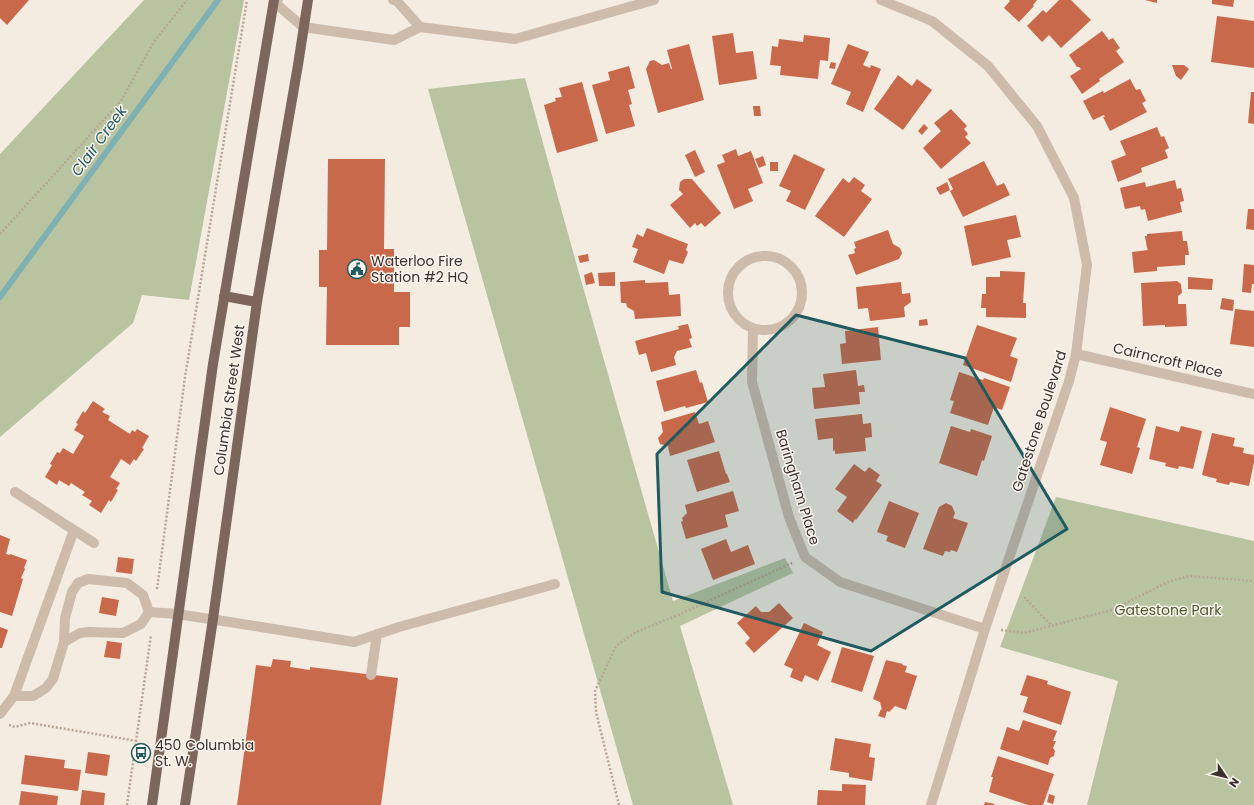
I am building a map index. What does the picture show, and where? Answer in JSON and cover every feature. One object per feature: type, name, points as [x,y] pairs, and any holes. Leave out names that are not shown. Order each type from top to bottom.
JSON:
[{"type":"main road","name":"Columbia Street West","points":[[185,805],[213,619],[257,302],[308,0]]},
{"type":"main road","name":"Columbia Street West","points":[[152,805],[177,614],[213,364],[276,1]]},
{"type":"main road","points":[[224,296],[257,302]]},
{"type":"street","points":[[395,0],[420,28]]},
{"type":"street","points":[[276,1],[303,27],[394,40],[420,28],[515,39],[654,0]]},
{"type":"street","name":"Gatestone Boulevard","points":[[881,0],[932,21],[988,66],[1037,126],[1074,198],[1086,265],[1076,354],[985,629],[931,805]]},
{"type":"street","points":[[760,256],[777,258],[788,264],[799,278],[802,290],[801,303],[796,314],[788,323],[779,328],[766,331],[753,329],[739,320],[731,309],[728,296],[729,284],[735,272],[748,260],[760,256]]},
{"type":"street","name":"Baringham Place","points":[[753,329],[752,382],[789,517],[805,557],[840,582],[985,629]]},
{"type":"street","name":"Cairncroft Place","points":[[1076,354],[1254,394]]},
{"type":"street","points":[[15,492],[94,543]]},
{"type":"street","points":[[0,714],[14,696],[74,530]]},
{"type":"street","points":[[14,696],[34,696],[46,688],[53,679],[64,642],[65,618],[72,592],[78,583],[88,579],[126,583],[143,595],[151,612]]},
{"type":"street","points":[[151,612],[213,619],[354,642],[399,627],[555,584]]},
{"type":"street","points":[[64,642],[80,633],[123,633],[141,624],[151,612]]},
{"type":"street","points":[[372,675],[377,634]]},
{"type":"path","points":[[0,234],[122,101],[153,43],[187,0]]},
{"type":"path","points":[[127,805],[137,741],[151,612],[185,377],[247,0]]},
{"type":"path","points":[[619,805],[596,712],[595,691],[616,646],[636,632],[678,615],[789,565]]},
{"type":"path","points":[[985,629],[1024,633],[1052,626],[1112,610],[1170,581],[1189,576],[1254,581]]},
{"type":"path","points":[[1024,597],[1052,626]]},
{"type":"path","points":[[7,724],[15,727],[30,723],[137,741]]},
{"type":"highlighted area","points":[[796,315],[965,358],[1067,529],[871,651],[662,592],[657,454]]},
{"type":"green space","points":[[144,0],[244,0],[189,300],[142,295],[133,323],[0,437],[0,154]]},
{"type":"green space","points":[[525,78],[673,601],[785,558],[793,573],[680,626],[733,805],[633,805],[428,89]]},
{"type":"green space","name":"Gatestone Park","points":[[1056,497],[1254,541],[1254,805],[1087,805],[1118,681],[1000,647]]},
{"type":"building","points":[[0,0],[29,0],[7,25],[0,18]]},
{"type":"building","points":[[1009,0],[1037,0],[1033,5],[1034,6],[1019,22],[1004,8],[1010,1]]},
{"type":"building","points":[[1059,0],[1071,0],[1091,20],[1061,48],[1049,35],[1042,42],[1027,26],[1043,10],[1046,13]]},
{"type":"building","points":[[1145,0],[1157,0],[1157,3]]},
{"type":"building","points":[[1212,0],[1234,0],[1233,7],[1212,4]]},
{"type":"building","points":[[1217,16],[1254,21],[1254,68],[1211,62]]},
{"type":"building","points":[[1102,31],[1109,40],[1113,38],[1120,48],[1116,51],[1124,62],[1099,79],[1100,81],[1082,94],[1070,76],[1081,69],[1077,67],[1069,55]]},
{"type":"building","points":[[733,33],[736,53],[753,51],[757,79],[719,85],[712,36]]},
{"type":"building","points":[[804,35],[830,38],[828,61],[820,60],[818,79],[780,75],[781,66],[770,65],[772,46],[778,47],[779,39],[803,42]]},
{"type":"building","points":[[689,44],[704,100],[658,113],[646,69],[650,61],[654,60],[662,65],[669,63],[672,69],[667,50]]},
{"type":"building","points":[[848,44],[869,52],[863,65],[870,68],[871,65],[881,69],[863,112],[846,104],[851,92],[831,84]]},
{"type":"building","points":[[831,62],[836,63],[835,69],[829,68]]},
{"type":"building","points":[[1172,65],[1184,65],[1189,69],[1181,80],[1176,76]]},
{"type":"building","points":[[629,66],[635,88],[628,90],[632,104],[629,105],[635,126],[606,134],[592,85],[610,80],[608,72]]},
{"type":"building","points":[[898,75],[912,86],[917,79],[932,90],[903,130],[874,109]]},
{"type":"building","points":[[1130,79],[1136,90],[1140,89],[1146,101],[1142,103],[1147,112],[1110,131],[1103,117],[1105,117],[1104,115],[1093,120],[1083,101],[1103,91],[1104,93]]},
{"type":"building","points":[[582,82],[598,141],[557,153],[544,105],[556,101],[555,98],[562,97],[559,88]]},
{"type":"building","points":[[1251,92],[1254,92],[1254,124],[1248,123]]},
{"type":"building","points":[[753,106],[760,106],[761,116],[754,116]]},
{"type":"building","points":[[951,109],[967,126],[964,129],[968,134],[965,137],[971,143],[941,169],[923,148],[941,131],[934,123]]},
{"type":"building","points":[[924,124],[928,128],[922,135],[918,131]]},
{"type":"building","points":[[1157,127],[1161,137],[1164,136],[1169,148],[1165,150],[1168,158],[1141,168],[1142,172],[1118,182],[1111,161],[1126,155],[1120,141]]},
{"type":"building","points":[[736,149],[738,156],[751,151],[763,183],[748,189],[753,201],[734,209],[717,165],[725,162],[722,155]]},
{"type":"building","points":[[695,150],[705,172],[695,177],[685,155]]},
{"type":"building","points":[[794,154],[825,169],[805,210],[786,201],[791,191],[779,186]]},
{"type":"building","points":[[763,156],[766,165],[759,168],[755,159]]},
{"type":"building","name":"Waterloo Fire Station #2 HQ","points":[[328,159],[385,159],[384,249],[394,249],[394,292],[410,292],[410,327],[399,327],[399,345],[326,345],[327,287],[319,287],[319,250],[327,250]]},
{"type":"building","points":[[984,161],[997,186],[1004,183],[1010,195],[963,217],[950,191],[953,189],[948,179]]},
{"type":"building","points":[[770,162],[778,162],[778,171],[770,171]]},
{"type":"building","points":[[854,177],[865,185],[861,191],[872,199],[844,237],[815,216],[843,178],[849,183]]},
{"type":"building","points":[[684,179],[692,179],[721,213],[705,227],[701,223],[697,226],[695,223],[690,228],[670,205],[683,194],[679,190],[680,182]]},
{"type":"building","points":[[1175,180],[1177,189],[1181,188],[1184,201],[1180,202],[1182,212],[1148,221],[1145,209],[1141,210],[1140,206],[1125,209],[1120,188],[1145,182],[1146,187]]},
{"type":"building","points":[[947,182],[950,190],[940,195],[936,188]]},
{"type":"building","points":[[1248,209],[1254,209],[1254,230],[1246,229]]},
{"type":"building","points":[[1016,215],[1021,237],[1007,240],[1011,257],[972,266],[964,226]]},
{"type":"building","points":[[647,228],[688,244],[686,250],[688,252],[683,264],[669,260],[664,274],[633,262],[638,249],[632,247],[637,234],[643,237]]},
{"type":"building","points":[[888,230],[893,244],[900,248],[902,253],[899,259],[856,275],[848,255],[855,253],[854,249],[856,248],[854,242]]},
{"type":"building","points":[[1182,231],[1183,241],[1187,241],[1189,255],[1185,255],[1185,265],[1157,267],[1157,271],[1134,273],[1132,252],[1148,250],[1145,236],[1147,236],[1147,234]]},
{"type":"building","points":[[588,254],[589,261],[580,263],[578,256]]},
{"type":"building","points":[[1244,264],[1254,265],[1254,284],[1252,284],[1251,293],[1242,292]]},
{"type":"building","points":[[1000,271],[1025,272],[1023,303],[1026,303],[1026,318],[986,317],[986,308],[981,308],[982,294],[986,294],[986,277],[1000,277]]},
{"type":"building","points":[[592,272],[595,283],[586,285],[584,275]]},
{"type":"building","points":[[615,272],[615,286],[599,286],[598,273]]},
{"type":"building","points":[[1188,277],[1213,279],[1212,290],[1188,289]]},
{"type":"building","points":[[645,280],[645,283],[668,282],[669,295],[680,294],[681,316],[635,319],[634,311],[627,307],[626,303],[621,303],[620,282]]},
{"type":"building","points":[[1177,281],[1181,284],[1182,293],[1178,296],[1178,304],[1186,304],[1187,326],[1143,326],[1141,283]]},
{"type":"building","points":[[901,282],[902,294],[910,293],[911,302],[904,307],[905,317],[870,321],[868,308],[858,309],[856,287]]},
{"type":"building","points":[[1222,298],[1234,300],[1233,311],[1220,309]]},
{"type":"building","points":[[1235,309],[1254,311],[1254,347],[1230,344]]},
{"type":"building","points":[[927,319],[928,325],[919,326],[919,320]]},
{"type":"building","points":[[688,324],[692,338],[689,339],[692,347],[677,351],[674,357],[676,365],[651,372],[646,353],[639,355],[635,341],[679,329],[678,326]]},
{"type":"building","points":[[977,325],[1017,338],[1010,356],[1018,359],[1011,382],[963,365]]},
{"type":"building","points":[[878,327],[881,360],[842,364],[840,344],[846,343],[845,331]]},
{"type":"building","points":[[696,370],[700,383],[702,382],[708,402],[664,412],[656,381]]},
{"type":"building","points":[[856,370],[858,386],[864,385],[865,392],[859,392],[860,404],[814,409],[812,388],[825,387],[823,374]]},
{"type":"building","points":[[959,372],[983,380],[984,378],[1010,387],[1002,410],[994,407],[988,425],[950,413],[954,401],[950,400]]},
{"type":"building","points":[[93,401],[105,409],[102,412],[110,416],[108,420],[130,434],[132,430],[135,432],[137,429],[149,436],[142,448],[144,449],[136,461],[134,459],[130,465],[121,459],[110,477],[120,483],[116,489],[118,490],[111,502],[109,500],[101,513],[89,505],[92,501],[82,495],[85,492],[71,483],[69,486],[59,480],[57,485],[45,477],[57,452],[60,453],[63,448],[73,454],[84,436],[74,430],[78,424],[76,423],[83,411],[85,413]]},
{"type":"building","points":[[1110,407],[1146,419],[1137,447],[1140,448],[1132,474],[1100,465],[1107,442],[1100,440]]},
{"type":"building","points":[[695,412],[699,424],[708,421],[715,442],[670,456],[668,446],[660,444],[658,438],[663,432],[661,422]]},
{"type":"building","points":[[862,414],[863,424],[871,423],[872,437],[865,438],[866,451],[835,454],[835,450],[833,451],[833,438],[818,440],[815,419]]},
{"type":"building","points":[[951,426],[970,432],[971,429],[992,436],[984,461],[982,460],[977,476],[939,463]]},
{"type":"building","points":[[1156,426],[1179,432],[1181,426],[1202,431],[1193,469],[1179,466],[1178,469],[1165,466],[1166,463],[1149,459]]},
{"type":"building","points":[[1212,433],[1235,438],[1233,446],[1244,448],[1243,453],[1254,455],[1249,486],[1230,482],[1229,485],[1216,482],[1217,479],[1202,475]]},
{"type":"building","points":[[719,451],[730,482],[697,492],[687,460]]},
{"type":"building","points":[[854,464],[865,472],[869,467],[880,475],[876,481],[882,485],[853,523],[837,511],[847,497],[835,489]]},
{"type":"building","points":[[733,491],[739,511],[725,515],[728,527],[686,539],[681,522],[683,521],[682,518],[687,513],[685,505]]},
{"type":"building","points":[[889,501],[919,513],[905,548],[886,541],[888,536],[877,532]]},
{"type":"building","points":[[946,503],[952,506],[955,513],[953,518],[968,523],[957,552],[951,550],[950,552],[945,551],[943,556],[923,549],[939,507]]},
{"type":"building","points":[[0,535],[10,539],[6,554],[27,560],[12,616],[0,612]]},
{"type":"building","points":[[726,539],[731,552],[748,545],[755,564],[713,580],[701,549]]},
{"type":"building","points":[[118,557],[134,559],[132,574],[116,572]]},
{"type":"building","points":[[102,597],[119,600],[116,616],[99,613]]},
{"type":"building","points":[[779,603],[793,618],[754,653],[745,643],[750,638],[737,623],[756,606],[761,612],[769,612]]},
{"type":"building","points":[[804,623],[823,632],[817,645],[831,652],[818,681],[805,675],[802,682],[790,677],[793,669],[784,665]]},
{"type":"building","points":[[0,627],[8,630],[2,648],[0,648]]},
{"type":"building","points":[[107,641],[122,643],[120,659],[104,657]]},
{"type":"building","points":[[842,647],[874,656],[862,692],[831,682]]},
{"type":"building","points":[[273,659],[291,661],[290,667],[310,670],[310,667],[398,678],[381,805],[237,805],[256,665],[271,667]]},
{"type":"building","points":[[886,660],[907,666],[905,672],[917,676],[906,710],[895,706],[889,712],[887,711],[885,718],[878,716],[881,709],[882,710],[880,702],[873,699]]},
{"type":"building","points":[[1027,675],[1048,681],[1047,684],[1071,692],[1061,725],[1023,712],[1028,697],[1020,695]]},
{"type":"building","points":[[1023,720],[1057,731],[1053,741],[1056,741],[1053,748],[1055,751],[1054,756],[1050,758],[1048,765],[1000,749],[1007,727],[1019,731]]},
{"type":"building","points":[[835,738],[871,744],[869,757],[875,758],[872,781],[849,777],[849,773],[830,770]]},
{"type":"building","points":[[88,752],[110,755],[107,776],[85,773]]},
{"type":"building","points":[[25,755],[65,760],[64,768],[81,770],[78,791],[21,784]]},
{"type":"building","points":[[998,756],[1054,774],[1043,805],[1028,805],[989,792],[993,777],[991,777]]},
{"type":"building","points":[[842,784],[866,785],[865,805],[817,805],[818,790],[842,791]]},
{"type":"building","points":[[82,790],[105,793],[104,805],[80,805]]},
{"type":"building","points":[[21,791],[58,796],[57,805],[19,805]]},
{"type":"building","points":[[1049,794],[1055,796],[1053,804],[1047,802]]},
{"type":"building","points":[[985,802],[995,804],[984,805]]},
{"type":"waterway","name":"Clair Creek","points":[[0,297],[218,0]]},
{"type":"place","name":"Waterloo Fire Station #2 HQ","points":[[357,269]]},
{"type":"place","name":"450 Columbia St. W.","points":[[141,753]]}]
